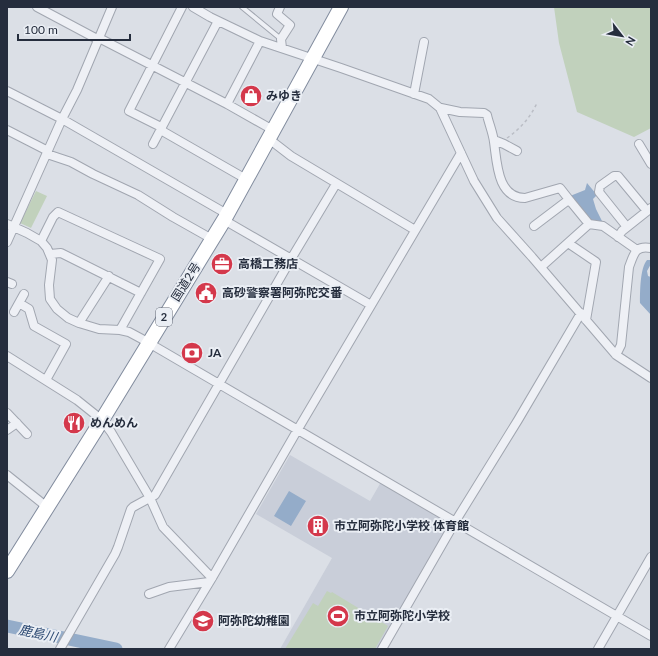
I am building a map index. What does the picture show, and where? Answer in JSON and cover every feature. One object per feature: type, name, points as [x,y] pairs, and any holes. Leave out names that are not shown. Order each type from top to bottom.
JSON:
[{"type":"highway","name":"国道2号","points":[[7,571],[102,420],[226,217],[341,7]]},
{"type":"street","points":[[37,7],[227,104],[271,134],[291,156],[415,230]]},
{"type":"street","points":[[7,242],[10,225],[47,153],[62,119],[78,90],[112,7]]},
{"type":"street","points":[[182,7],[128,111],[159,126],[164,132],[246,179]]},
{"type":"street","points":[[193,7],[260,41],[429,99],[441,108],[460,112],[484,113],[487,115],[497,141],[498,172],[508,192],[519,198],[525,198],[560,188],[589,224],[603,226],[637,250]]},
{"type":"street","points":[[280,7],[277,14],[290,25],[281,39],[282,48]]},
{"type":"street","points":[[153,144],[218,21]]},
{"type":"street","points":[[227,104],[260,41]]},
{"type":"street","points":[[414,94],[424,42]]},
{"type":"street","points":[[7,91],[62,119],[226,217],[291,259],[371,305]]},
{"type":"street","points":[[441,108],[474,181],[497,218],[616,355],[651,378]]},
{"type":"street","points":[[7,130],[47,153],[70,162],[138,195],[212,239]]},
{"type":"street","points":[[497,141],[517,151]]},
{"type":"street","points":[[644,147],[651,164]]},
{"type":"street","points":[[169,649],[461,153]]},
{"type":"street","points":[[618,237],[622,231],[649,210],[618,176],[614,176],[600,186],[599,192],[627,227]]},
{"type":"street","points":[[60,649],[115,554],[131,509],[155,495],[218,384],[336,184]]},
{"type":"street","points":[[534,226],[567,201],[571,202]]},
{"type":"street","points":[[41,241],[58,212],[160,259],[120,330]]},
{"type":"street","points":[[541,267],[589,224]]},
{"type":"street","points":[[10,225],[41,241],[47,248],[52,260],[49,285],[50,298],[57,309],[68,318],[99,329],[129,332],[298,429],[651,636]]},
{"type":"street","points":[[382,649],[456,522],[583,317],[596,262],[568,243]]},
{"type":"street","points":[[616,355],[621,346],[629,266],[637,250],[643,247],[651,248]]},
{"type":"street","points":[[50,254],[61,253],[141,293]]},
{"type":"street","points":[[79,323],[108,276]]},
{"type":"street","points":[[14,312],[24,294]]},
{"type":"street","points":[[19,303],[29,309],[34,326],[66,344],[46,380]]},
{"type":"street","points":[[7,356],[77,400],[102,420],[111,432],[150,498],[163,527],[210,580]]},
{"type":"street","points":[[7,413],[27,434]]},
{"type":"street","points":[[7,430],[16,423]]},
{"type":"street","points":[[7,475],[47,507]]},
{"type":"street","points":[[598,649],[651,557]]},
{"type":"street","points":[[149,594],[169,587],[210,580]]},
{"type":"lane","points":[[242,7],[281,39]]},
{"type":"path","points":[[497,141],[516,131],[532,114],[537,103]]},
{"type":"shaded area","name":"市立阿弥陀小学校","points":[[290,455],[370,501],[381,482],[446,521],[448,529],[377,649],[280,649],[332,558],[256,514]]},
{"type":"green space","points":[[554,7],[651,7],[651,128],[634,137],[577,112],[559,43]]},
{"type":"green space","points":[[36,191],[47,196],[31,228],[20,223]]},
{"type":"green space","name":"市立阿弥陀小学校","points":[[327,591],[332,592],[388,626],[375,649],[285,649],[313,603],[318,606]]},
{"type":"water","points":[[587,183],[597,195],[593,199],[603,223],[595,223],[588,219],[570,196],[585,190]]},
{"type":"water","points":[[647,260],[651,260],[651,264],[647,271],[648,276],[651,277],[651,315],[640,303],[642,274]]},
{"type":"water","points":[[289,491],[306,501],[291,526],[274,516]]},
{"type":"waterway","name":"鹿島川","points":[[7,626],[116,649]]},
{"type":"place","name":"みゆき","points":[[251,96]]},
{"type":"place","name":"高橋工務店","points":[[222,264]]},
{"type":"place","name":"高砂警察署阿弥陀交番","points":[[206,293]]},
{"type":"place","name":"JA","points":[[192,353]]},
{"type":"place","name":"めんめん","points":[[74,423]]},
{"type":"place","name":"市立阿弥陀小学校 体育館","points":[[318,526]]},
{"type":"place","name":"市立阿弥陀小学校","points":[[338,616]]},
{"type":"place","name":"阿弥陀幼稚園","points":[[203,621]]}]
